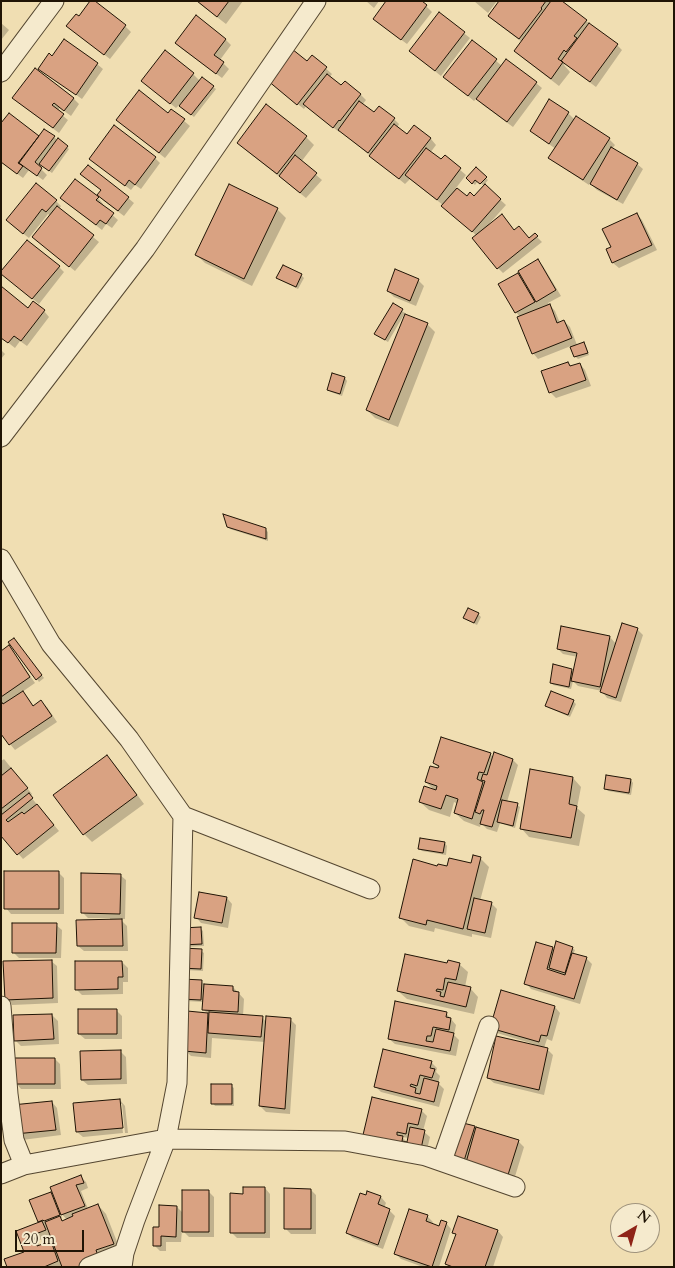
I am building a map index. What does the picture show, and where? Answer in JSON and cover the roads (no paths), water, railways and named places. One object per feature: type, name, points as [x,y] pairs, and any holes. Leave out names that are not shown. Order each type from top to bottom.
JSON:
[{"type":"street","points":[[1,72],[54,1]]},
{"type":"street","points":[[1,437],[145,249],[316,1]]},
{"type":"street","points":[[1,559],[51,644],[129,739],[183,816],[370,889]]},
{"type":"street","points":[[89,1267],[123,1260],[135,1220],[166,1139],[177,1083],[183,816]]},
{"type":"street","points":[[1,1006],[8,1094],[14,1140],[24,1165]]},
{"type":"street","points":[[442,1161],[489,1026]]},
{"type":"street","points":[[1,1174],[24,1165],[166,1139],[345,1141],[426,1156],[516,1187]]}]
